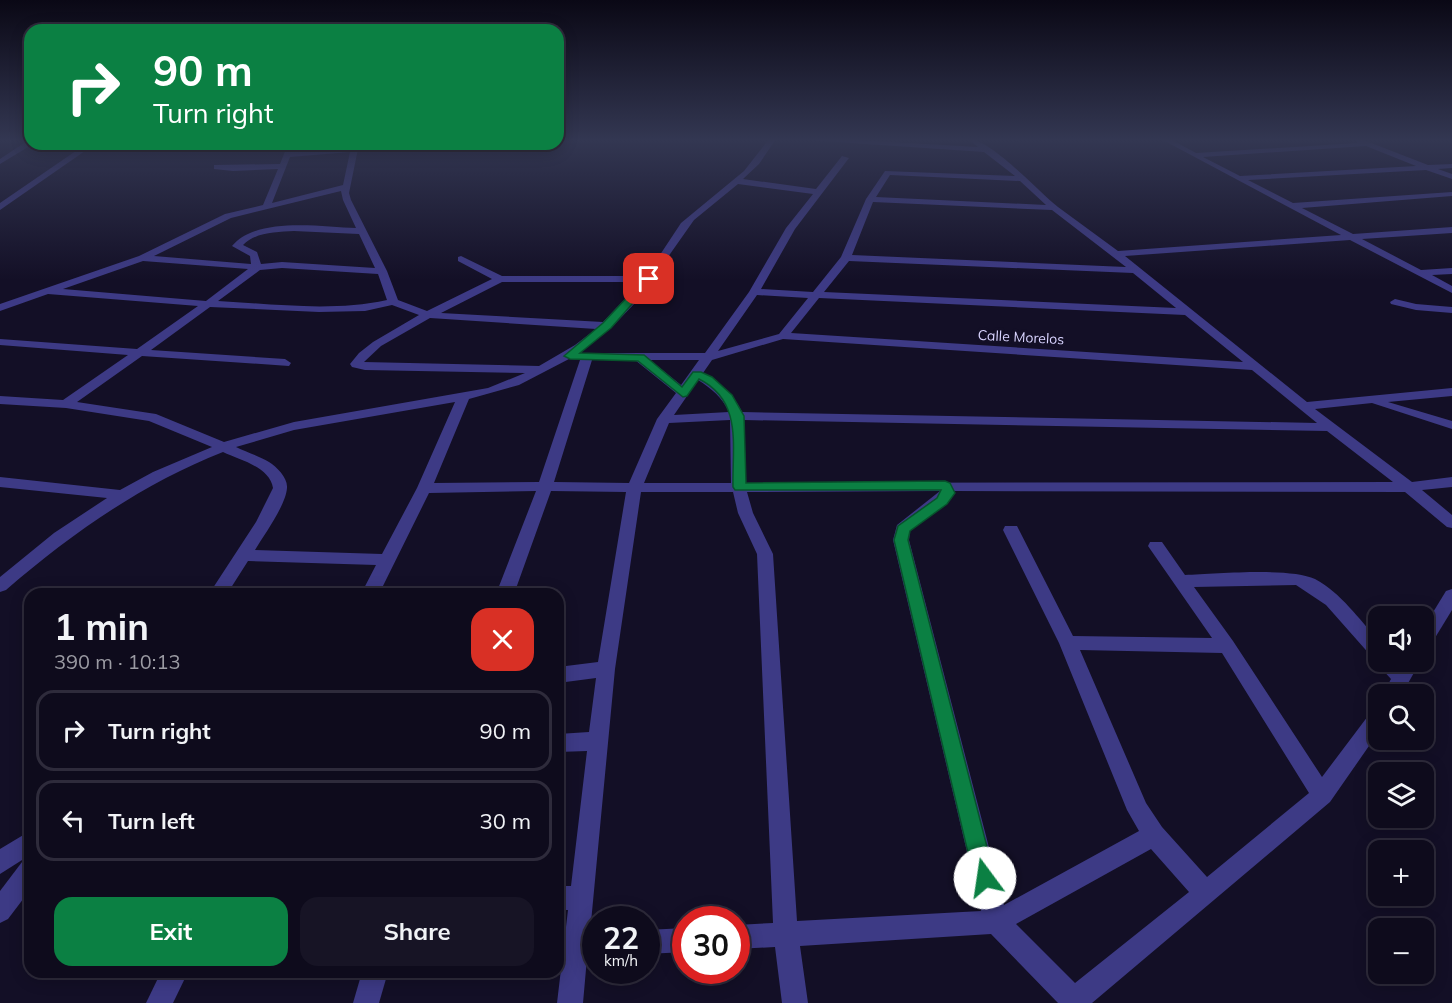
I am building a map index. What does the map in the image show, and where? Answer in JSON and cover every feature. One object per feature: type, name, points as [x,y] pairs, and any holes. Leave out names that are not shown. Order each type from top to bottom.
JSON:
[{"type":"street","points":[[0,207],[31,186]]},
{"type":"street","points":[[266,207],[275,186]]},
{"type":"street","points":[[0,586],[63,533],[122,495],[220,447],[294,427],[464,397],[506,386],[546,370],[570,356],[607,326],[649,279],[678,233],[692,217],[731,186]]},
{"type":"street","points":[[772,186],[817,192]]},
{"type":"street","points":[[583,906],[606,669],[634,488],[664,419],[710,357],[754,292],[791,228],[822,186]]},
{"type":"street","points":[[570,356],[710,357],[783,336],[846,258],[870,199],[880,186]]},
{"type":"street","points":[[1030,186],[1054,208],[1116,254],[1452,523]]},
{"type":"street","points":[[1255,186],[1449,288]]},
{"type":"street","points":[[0,308],[142,258],[217,220],[346,187],[346,200],[382,271],[393,302]]},
{"type":"street","points":[[1293,206],[1452,194]]},
{"type":"street","points":[[870,199],[1054,208]]},
{"type":"street","points":[[257,267],[254,254],[237,246],[241,240],[255,232],[268,230],[360,231]]},
{"type":"street","points":[[1116,254],[1452,230]]},
{"type":"street","points":[[142,258],[257,267],[282,265],[382,271]]},
{"type":"street","points":[[846,258],[1136,270]]},
{"type":"street","points":[[461,259],[500,279]]},
{"type":"street","points":[[66,404],[257,267]]},
{"type":"street","points":[[1421,273],[1452,271]]},
{"type":"street","points":[[546,370],[356,364],[362,354],[428,315],[500,279],[649,279]]},
{"type":"street","points":[[44,291],[208,304],[336,309],[365,308],[393,302],[428,315],[607,326]]},
{"type":"street","points":[[754,292],[1188,312]]},
{"type":"street","points":[[1395,302],[1416,307],[1452,310]]},
{"type":"street","name":"Calle Morelos","points":[[783,336],[1257,367]]},
{"type":"street","points":[[0,349],[6,342],[285,363]]},
{"type":"street","points":[[507,588],[545,487],[587,357]]},
{"type":"street","points":[[640,358],[683,393]]},
{"type":"street","points":[[697,374],[708,380],[728,398],[738,416],[739,487],[745,513],[765,554],[786,934],[795,1003]]},
{"type":"street","points":[[1304,406],[1452,392]]},
{"type":"street","points":[[373,588],[424,488],[464,397]]},
{"type":"street","points":[[0,400],[66,404],[151,417],[173,424],[264,465],[279,482],[278,494],[222,588]]},
{"type":"street","points":[[1373,401],[1452,425]]},
{"type":"street","points":[[664,419],[738,416],[1330,427]]},
{"type":"street","points":[[0,482],[122,495]]},
{"type":"street","points":[[424,488],[498,485],[634,488],[1409,487],[1452,482]]},
{"type":"street","points":[[945,486],[948,493],[946,496],[903,529],[901,540],[996,922],[1074,1002],[1322,795],[1368,732]]},
{"type":"street","points":[[1011,530],[1068,643],[1138,810],[1154,835],[1205,893]]},
{"type":"street","points":[[1156,546],[1227,646],[1322,795]]},
{"type":"street","points":[[243,555],[387,560]]},
{"type":"street","points":[[1180,581],[1298,579],[1312,583],[1368,641]]},
{"type":"street","points":[[1434,625],[1452,595]]},
{"type":"street","points":[[1068,643],[1227,646]]},
{"type":"street","points":[[564,674],[606,669]]},
{"type":"street","points":[[564,743],[598,741]]},
{"type":"street","points":[[750,936],[996,922],[1154,835]]},
{"type":"street","points":[[0,863],[24,846]]},
{"type":"street","points":[[0,911],[24,878]]},
{"type":"street","points":[[564,898],[582,898]]},
{"type":"street","points":[[570,1003],[582,960]]},
{"type":"street","points":[[159,1003],[172,978]]},
{"type":"street","points":[[366,1003],[373,978]]},
{"type":"route","points":[[649,279],[607,326],[570,356],[640,358],[683,393],[697,374],[716,386],[728,398],[738,416],[739,487],[945,486],[947,489],[948,493],[942,501],[903,529],[901,540],[985,878]]}]
